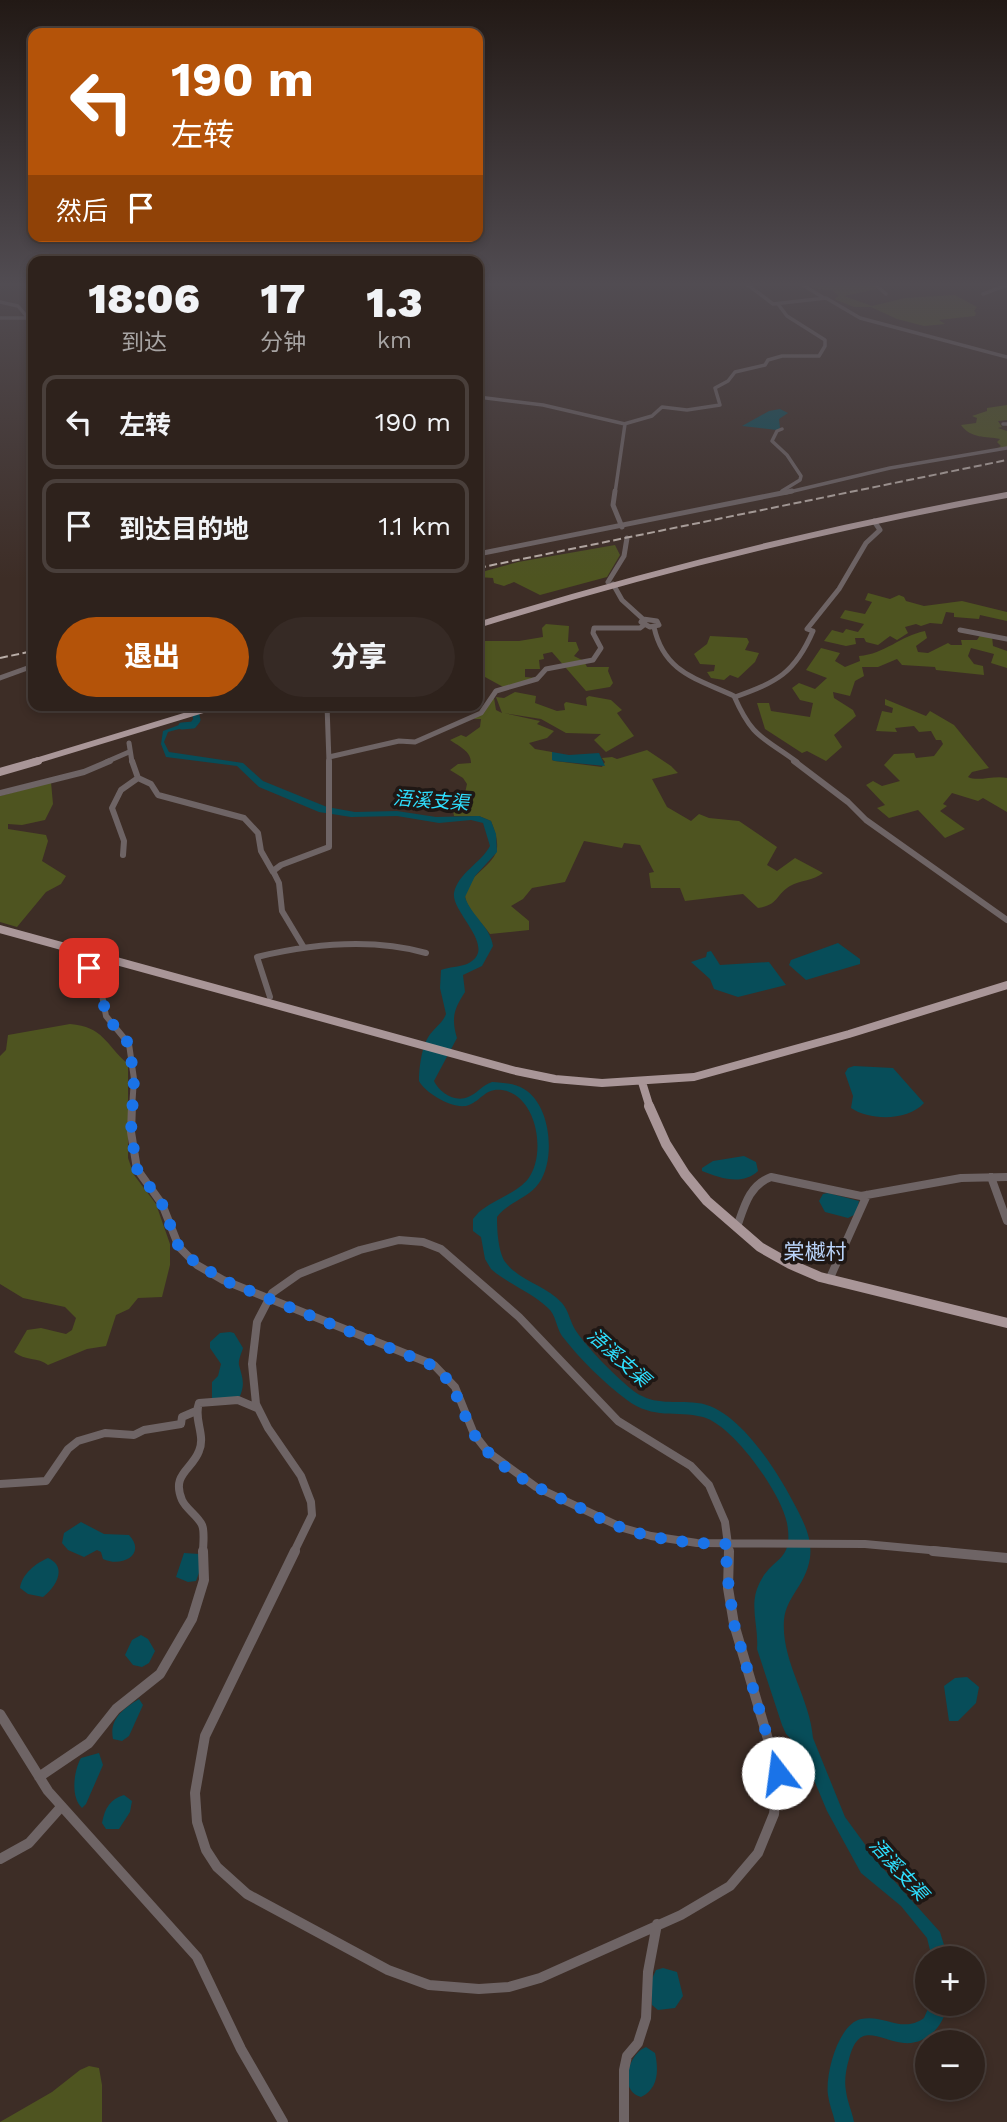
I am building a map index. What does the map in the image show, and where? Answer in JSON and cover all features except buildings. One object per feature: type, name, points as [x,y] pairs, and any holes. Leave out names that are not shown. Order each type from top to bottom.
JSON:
[{"type":"main road","points":[[610,583],[753,547],[1007,494]]},
{"type":"main road","points":[[483,622],[610,583],[773,539],[1007,494]]},
{"type":"main road","points":[[0,770],[195,711]]},
{"type":"main road","points":[[0,928],[555,1079],[642,1082],[716,1072],[1007,985]]},
{"type":"main road","points":[[0,928],[89,946],[420,1042]]},
{"type":"main road","points":[[461,1053],[571,1076],[632,1077],[677,1074],[720,1065],[1007,979]]},
{"type":"main road","points":[[642,1082],[650,1112],[665,1145],[695,1185],[737,1227],[784,1261],[829,1280],[1007,1322]]},
{"type":"street","points":[[483,398],[543,405],[624,424],[652,416],[662,407],[688,410],[704,405],[720,405],[715,388],[728,381]]},
{"type":"street","points":[[622,526],[613,505],[624,424]]},
{"type":"street","points":[[779,495],[801,478],[799,470],[772,441],[777,431],[782,429]]},
{"type":"street","points":[[483,553],[779,495],[855,475],[1007,447]]},
{"type":"street","points":[[627,538],[624,556],[610,583],[622,600],[644,622],[654,627],[659,643],[673,663],[696,681],[735,697],[776,681],[799,660],[813,631],[807,629],[850,576],[867,542],[880,530],[874,521]]},
{"type":"street","points":[[483,710],[496,691],[537,679],[546,669],[593,660],[601,648],[593,633],[594,628],[640,628],[644,622]]},
{"type":"street","points":[[960,630],[1007,639]]},
{"type":"street","points":[[0,678],[28,668]]},
{"type":"street","points":[[735,697],[745,721],[759,738],[826,784],[866,820],[1007,920]]},
{"type":"street","points":[[273,872],[281,865],[329,847],[331,811],[327,711]]},
{"type":"street","points":[[329,757],[401,741],[411,743],[457,726],[483,711]]},
{"type":"street","points":[[129,743],[129,752],[138,778],[151,784],[159,795],[233,813],[244,818],[258,833],[261,852],[279,883],[282,911],[303,946]]},
{"type":"street","points":[[0,793],[84,772],[129,752]]},
{"type":"street","points":[[123,855],[124,841],[112,806],[121,790],[138,778]]},
{"type":"street","points":[[270,997],[257,957],[303,946],[400,946],[426,953]]},
{"type":"street","points":[[96,954],[89,968],[90,983],[102,995],[106,1016],[129,1044],[134,1079],[132,1142],[138,1173],[162,1204],[178,1245],[188,1257],[223,1280],[434,1366],[454,1387],[474,1434],[483,1446],[536,1488],[636,1532],[682,1542],[888,1545],[1007,1558]]},
{"type":"street","points":[[737,1227],[750,1193],[762,1179],[772,1177],[849,1195],[867,1195],[961,1178],[1007,1177]]},
{"type":"street","points":[[991,1177],[1007,1221]]},
{"type":"street","points":[[829,1280],[867,1195]]},
{"type":"street","points":[[399,1240],[415,1241],[441,1249],[519,1317],[618,1420],[698,1473],[712,1491],[721,1510],[729,1544],[726,1566],[730,1606],[749,1682],[777,1762],[779,1784],[776,1807],[762,1848],[730,1887],[657,1924],[529,1982],[484,1989],[439,1986],[405,1978],[251,1897],[212,1860],[200,1835],[195,1815],[196,1782],[202,1747],[215,1714],[310,1521],[312,1508],[311,1494],[257,1408],[252,1384],[252,1345],[257,1324],[270,1298],[283,1282],[300,1271],[369,1246],[399,1240]]},
{"type":"street","points":[[39,1777],[89,1743],[116,1709],[160,1674],[192,1619],[204,1580],[203,1526],[182,1501],[179,1486],[182,1472],[199,1452],[201,1438],[196,1412],[199,1403],[238,1400],[257,1408]]},
{"type":"street","points":[[0,1483],[46,1480],[72,1444],[90,1436],[105,1433],[134,1435],[144,1430],[181,1424],[182,1417],[196,1412]]},
{"type":"street","points":[[0,1714],[61,1807],[197,1956],[240,2049],[283,2122]]},
{"type":"street","points":[[0,1859],[29,1843],[61,1807]]},
{"type":"street","points":[[624,2122],[624,2070],[627,2056],[638,2043],[646,2018],[648,1972],[657,1924]]},
{"type":"green space","points":[[1007,405],[1007,420],[998,421],[1002,427],[998,428],[1007,431],[1007,447],[998,448],[1001,446],[997,442],[1000,439],[974,435],[961,425],[976,423],[977,418],[972,416],[987,411],[987,408]]},
{"type":"green space","points":[[615,545],[620,555],[607,577],[540,595],[514,582],[504,586],[494,583],[493,578],[483,577],[483,572],[518,562]]},
{"type":"green space","points":[[868,593],[890,599],[899,595],[906,601],[924,606],[962,601],[1007,612],[1007,621],[980,615],[979,619],[954,617],[954,613],[946,612],[942,624],[916,624],[905,627],[908,633],[897,640],[890,636],[878,645],[866,642],[864,638],[855,638],[856,644],[846,646],[824,641],[832,630],[843,633],[846,629],[858,632],[864,624],[840,618],[845,610],[865,614],[872,602],[865,600]]},
{"type":"green space","points":[[546,624],[569,626],[568,642],[576,642],[579,650],[574,656],[584,661],[587,667],[609,667],[613,683],[610,687],[586,691],[552,652],[543,654],[544,659],[539,660],[540,669],[525,669],[525,677],[537,678],[505,688],[485,677],[483,641],[519,641],[543,637],[542,628]]},
{"type":"green space","points":[[925,631],[927,638],[916,646],[918,652],[928,653],[948,643],[962,645],[961,640],[977,640],[981,634],[992,636],[993,646],[1007,651],[1007,668],[991,663],[994,654],[971,648],[968,656],[974,664],[983,666],[984,675],[902,665],[897,659],[878,667],[862,667],[864,676],[855,681],[850,696],[833,692],[834,698],[853,710],[856,716],[834,735],[842,747],[826,761],[807,751],[802,753],[765,729],[757,703],[769,703],[771,711],[810,717],[813,703],[800,700],[792,688],[799,683],[815,689],[827,678],[806,670],[821,648],[840,653],[835,661],[845,667],[860,661],[859,656],[877,652]]},
{"type":"green space","points":[[710,636],[747,638],[749,642],[745,650],[759,653],[755,662],[738,678],[730,675],[724,680],[711,678],[707,672],[714,671],[715,665],[700,664],[694,654],[707,644]]},
{"type":"green space","points":[[515,692],[536,696],[535,703],[557,711],[565,710],[566,702],[587,706],[586,698],[589,696],[611,700],[622,710],[617,713],[634,736],[606,752],[594,740],[601,734],[566,733],[541,719],[504,713],[540,721],[537,724],[554,731],[547,738],[529,743],[535,749],[552,752],[552,760],[555,761],[602,767],[605,762],[602,758],[617,759],[647,750],[678,773],[652,779],[667,807],[691,821],[699,814],[709,818],[739,821],[777,847],[767,865],[777,871],[795,858],[823,873],[790,886],[765,907],[758,908],[743,894],[685,901],[680,888],[651,888],[649,873],[654,872],[640,845],[624,843],[622,848],[584,841],[565,882],[532,888],[523,899],[511,906],[529,921],[529,930],[490,934],[469,907],[465,895],[471,880],[495,855],[496,838],[491,821],[479,816],[454,816],[451,801],[463,802],[467,784],[450,770],[458,764],[471,763],[471,759],[467,752],[450,740],[461,735],[466,737],[480,727],[481,719],[474,719],[494,698],[496,710],[502,713],[496,697],[504,698]]},
{"type":"green space","points":[[885,699],[926,716],[930,711],[954,725],[989,768],[972,772],[968,777],[1007,778],[1007,812],[983,798],[978,801],[952,793],[943,804],[947,806],[940,811],[965,829],[945,838],[918,810],[889,818],[877,808],[885,805],[866,785],[873,781],[882,786],[900,781],[884,765],[894,754],[914,753],[916,758],[934,756],[943,744],[941,740],[936,740],[931,731],[919,732],[914,726],[895,728],[897,732],[876,731],[882,711],[892,713],[893,708],[885,705]]},
{"type":"green space","points":[[51,782],[53,804],[45,820],[22,825],[8,824],[8,829],[46,835],[48,841],[42,861],[66,876],[61,884],[46,892],[17,927],[0,922],[0,796]]},
{"type":"green space","points":[[70,1024],[97,1033],[128,1064],[128,1158],[134,1175],[156,1204],[170,1244],[170,1265],[162,1297],[138,1298],[129,1309],[116,1315],[106,1346],[87,1349],[48,1365],[14,1352],[27,1330],[41,1328],[66,1334],[72,1330],[76,1318],[65,1307],[23,1298],[0,1284],[0,1056],[6,1050],[8,1035]]},
{"type":"green space","points":[[89,2066],[99,2068],[102,2122],[0,2122],[52,2092]]},
{"type":"water","points":[[780,409],[788,413],[779,419],[780,428],[777,430],[742,426],[769,411]]},
{"type":"water","points":[[197,724],[168,732],[164,742],[169,752],[243,763],[263,781],[327,807],[355,812],[397,811],[436,817],[479,816],[491,821],[496,834],[497,852],[475,876],[465,897],[488,933],[493,946],[482,966],[463,975],[465,992],[454,1019],[457,1038],[434,1081],[444,1092],[458,1099],[471,1096],[492,1082],[517,1086],[533,1097],[545,1119],[549,1147],[544,1173],[535,1188],[497,1217],[503,1259],[512,1269],[562,1303],[582,1339],[635,1392],[658,1401],[697,1403],[711,1407],[739,1426],[774,1470],[803,1521],[810,1542],[809,1563],[787,1606],[784,1635],[791,1665],[807,1708],[813,1738],[845,1817],[880,1865],[940,1932],[944,1946],[929,1946],[927,1938],[901,1906],[861,1873],[827,1811],[801,1749],[786,1734],[782,1725],[757,1649],[757,1590],[765,1574],[788,1545],[787,1523],[783,1510],[766,1478],[741,1446],[715,1423],[693,1415],[646,1410],[627,1400],[610,1386],[562,1336],[548,1308],[491,1269],[485,1259],[481,1237],[473,1231],[473,1219],[479,1212],[528,1179],[537,1155],[531,1114],[524,1102],[514,1094],[496,1090],[463,1106],[449,1103],[434,1095],[419,1081],[423,1048],[446,1014],[440,988],[441,970],[467,964],[476,957],[478,949],[477,940],[459,910],[454,893],[460,880],[490,846],[483,823],[471,820],[439,823],[397,816],[351,817],[319,812],[259,787],[237,766],[166,757],[161,744],[163,731],[179,725]]},
{"type":"water","points":[[552,752],[569,755],[599,753],[605,766],[555,761],[552,760]]},
{"type":"water","points":[[838,943],[860,959],[860,964],[806,980],[789,965],[791,960]]},
{"type":"water","points":[[711,951],[720,965],[769,962],[786,985],[738,997],[714,989],[710,979],[691,962],[706,957],[707,952]]},
{"type":"water","points":[[848,1068],[893,1068],[924,1103],[909,1113],[889,1117],[868,1115],[851,1108],[853,1096],[845,1073]]},
{"type":"water","points":[[744,1156],[756,1162],[758,1171],[752,1176],[723,1178],[702,1171],[702,1168],[713,1161]]},
{"type":"water","points":[[823,1194],[859,1201],[856,1214],[848,1218],[825,1212],[819,1201]]},
{"type":"water","points":[[220,1333],[234,1333],[243,1348],[239,1363],[242,1389],[239,1398],[212,1399],[212,1382],[218,1376],[221,1364],[210,1348],[210,1342]]},
{"type":"water","points":[[81,1522],[104,1534],[129,1535],[134,1542],[134,1553],[130,1558],[118,1562],[103,1559],[101,1552],[97,1550],[84,1557],[68,1550],[62,1543],[64,1533]]},
{"type":"water","points":[[184,1553],[199,1554],[200,1570],[196,1581],[188,1582],[176,1577]]},
{"type":"water","points":[[48,1558],[54,1562],[59,1572],[56,1583],[43,1597],[28,1594],[20,1588],[24,1578],[34,1566]]},
{"type":"water","points":[[141,1635],[148,1639],[155,1651],[149,1663],[142,1667],[133,1665],[125,1655],[132,1640]]},
{"type":"water","points":[[967,1677],[979,1687],[976,1703],[958,1721],[949,1721],[944,1686],[955,1678]]},
{"type":"water","points":[[139,1699],[143,1705],[129,1736],[122,1741],[113,1739],[115,1720]]},
{"type":"water","points":[[99,1753],[103,1765],[82,1808],[75,1791],[77,1769],[81,1758]]},
{"type":"water","points":[[124,1795],[132,1801],[130,1812],[119,1829],[106,1829],[102,1823],[107,1809],[115,1799]]},
{"type":"water","points":[[663,1968],[677,1972],[683,1996],[675,2008],[658,2010],[652,2005],[652,1979],[656,1970]]},
{"type":"water","points":[[944,2016],[935,2030],[915,2030],[915,2042],[904,2043],[870,2035],[858,2040],[849,2059],[845,2079],[854,2122],[835,2122],[828,2095],[829,2075],[835,2051],[846,2030],[861,2019],[908,2024],[924,2018]]},
{"type":"water","points":[[646,2047],[655,2053],[657,2073],[651,2089],[641,2097],[630,2088],[628,2072],[634,2057]]},
{"type":"waterway","name":"浯溪支渠","points":[[182,726],[193,725],[197,720],[195,711]]},
{"type":"railway","points":[[483,567],[1007,460]]},
{"type":"railway","points":[[0,658],[28,652]]},
{"type":"district","name":"棠樾村","points":[[815,1252]]},
{"type":"route","points":[[89,968],[90,983],[102,995],[106,1016],[129,1044],[134,1079],[131,1132],[138,1173],[162,1204],[178,1245],[188,1257],[223,1280],[427,1361],[446,1376],[454,1387],[474,1434],[488,1452],[536,1488],[636,1532],[682,1542],[729,1544],[726,1566],[730,1606],[749,1682],[774,1752],[778,1773]]}]
